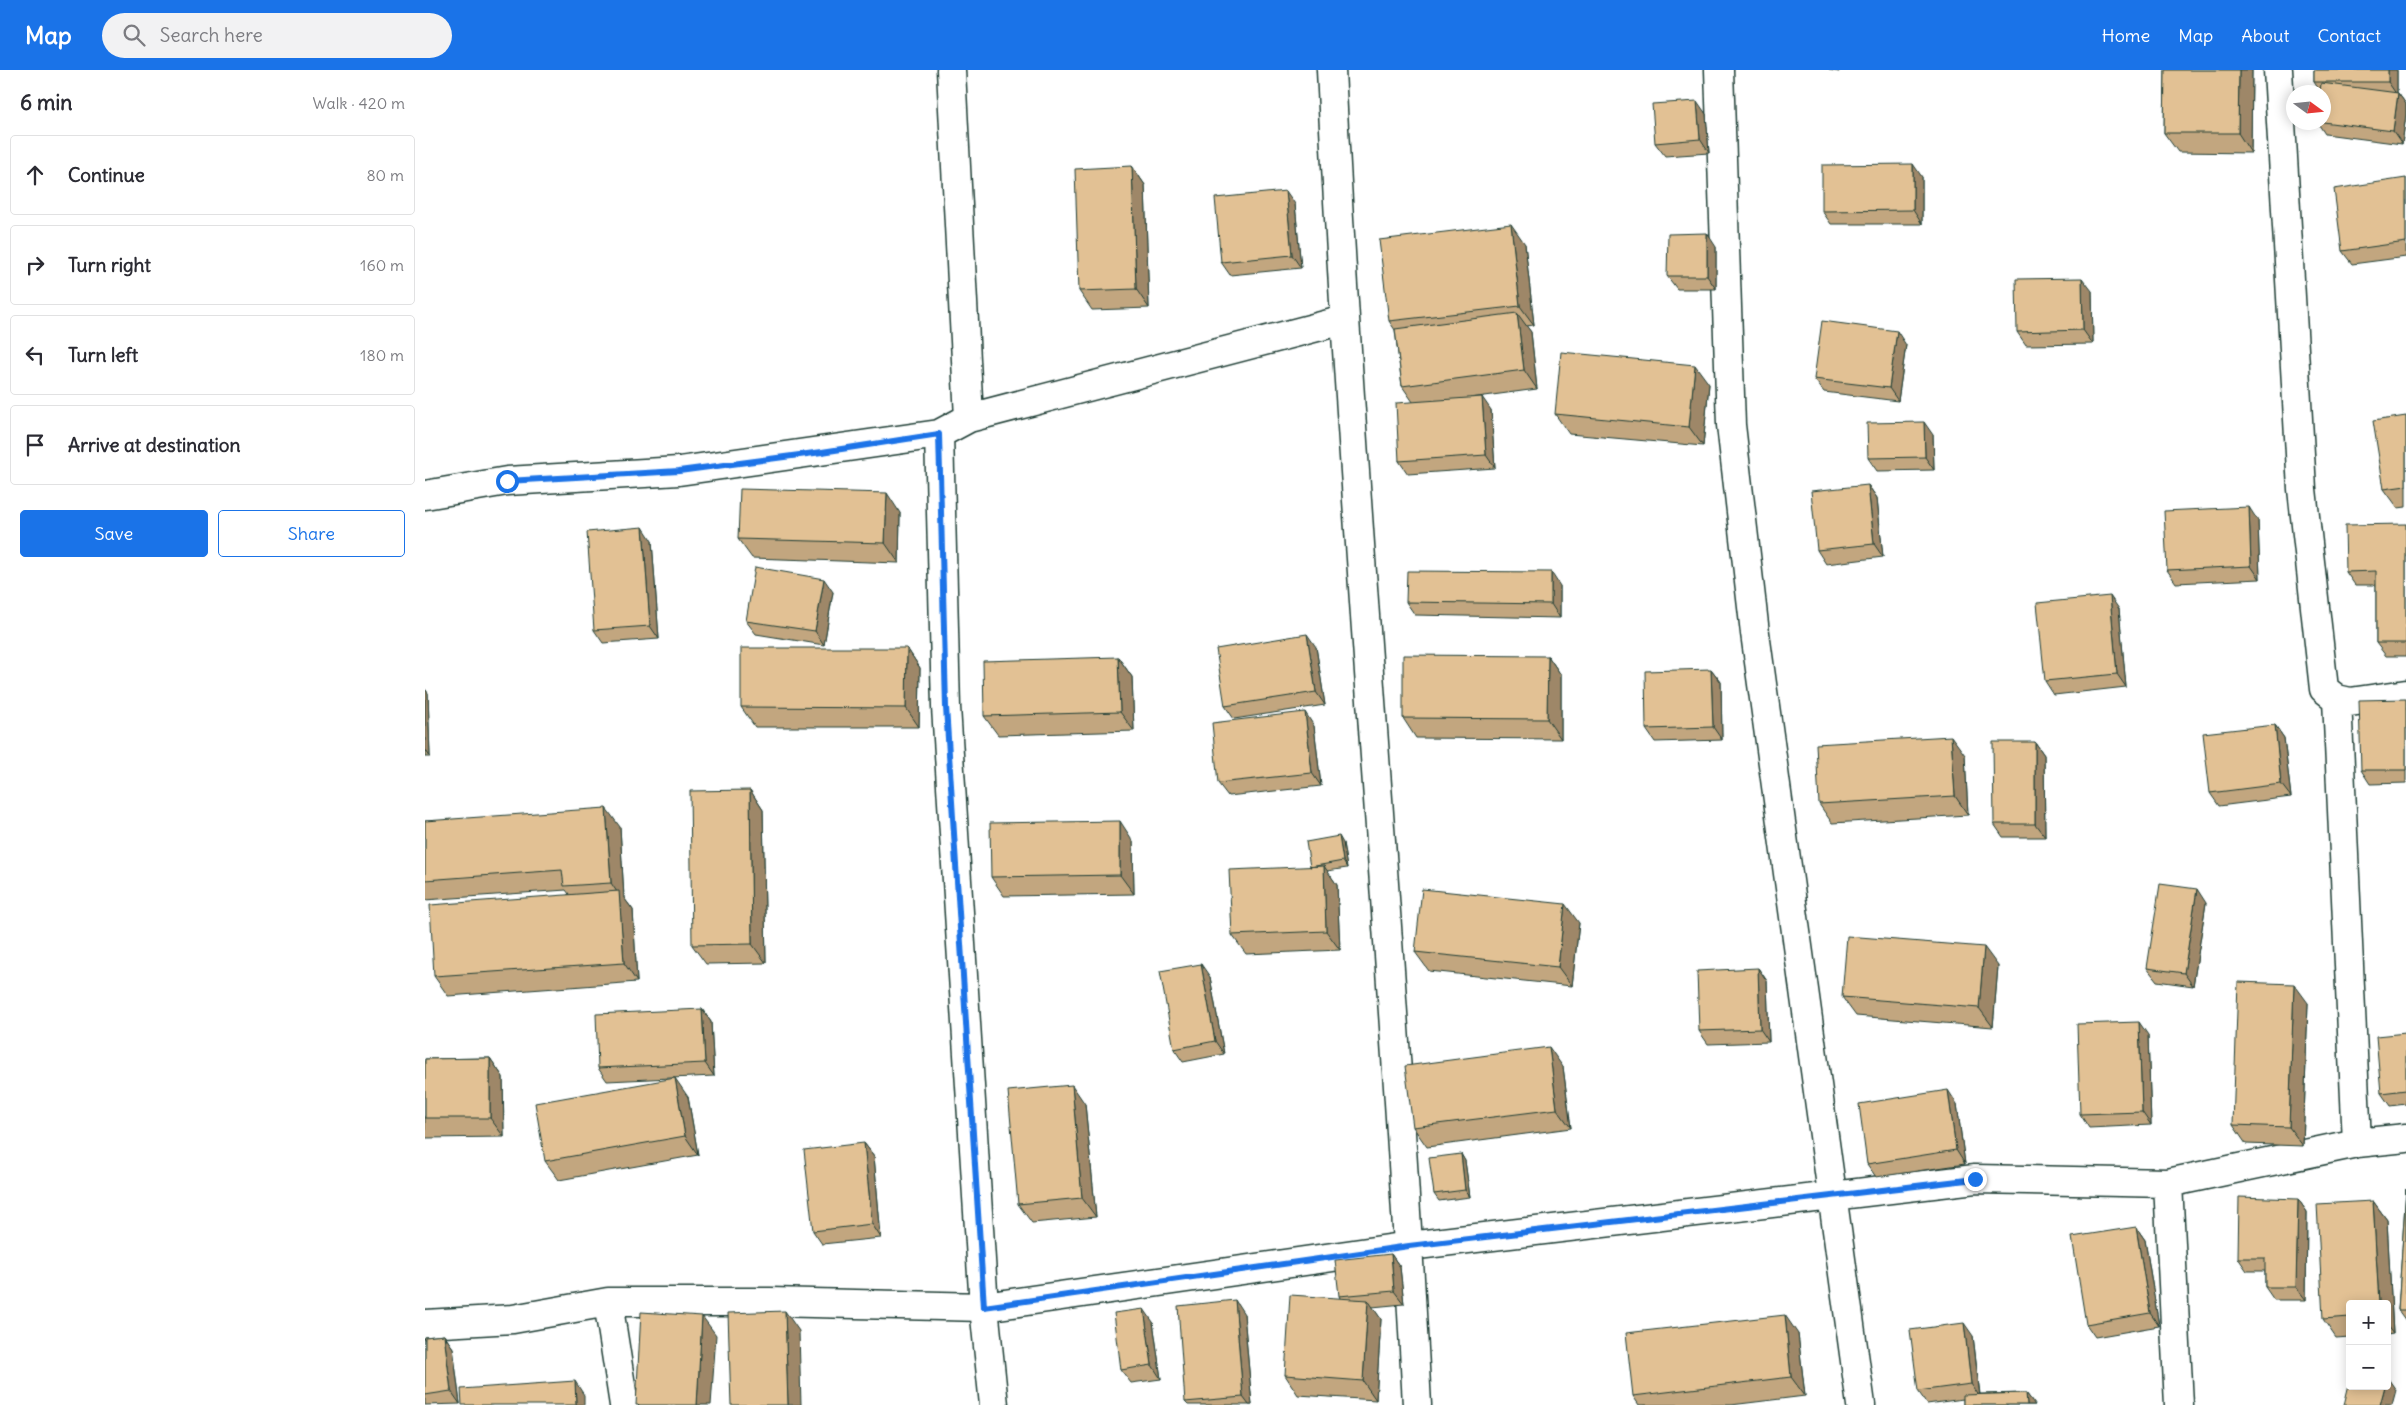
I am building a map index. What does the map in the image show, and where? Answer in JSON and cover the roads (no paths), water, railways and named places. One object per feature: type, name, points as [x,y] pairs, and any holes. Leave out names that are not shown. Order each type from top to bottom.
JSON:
[{"type":"street","points":[[951,70],[969,418]]},
{"type":"street","points":[[1331,70],[1344,320],[1409,1246],[1417,1405]]},
{"type":"street","points":[[1719,70],[1731,425],[1755,633],[1861,1405]]},
{"type":"street","points":[[2279,70],[2302,489],[2324,689],[2337,699],[2350,702],[2406,694]]},
{"type":"street","points":[[425,495],[507,481],[679,471],[939,434],[969,418],[1344,320]]},
{"type":"street","points":[[939,434],[946,707],[984,1307],[994,1405]]},
{"type":"street","points":[[2337,699],[2357,1143]]},
{"type":"street","points":[[425,1324],[513,1319],[608,1302],[770,1302],[984,1307],[1409,1246],[1975,1179],[2168,1183],[2357,1143],[2406,1138]]},
{"type":"street","points":[[2168,1183],[2179,1405]]},
{"type":"street","points":[[608,1302],[623,1405]]}]
